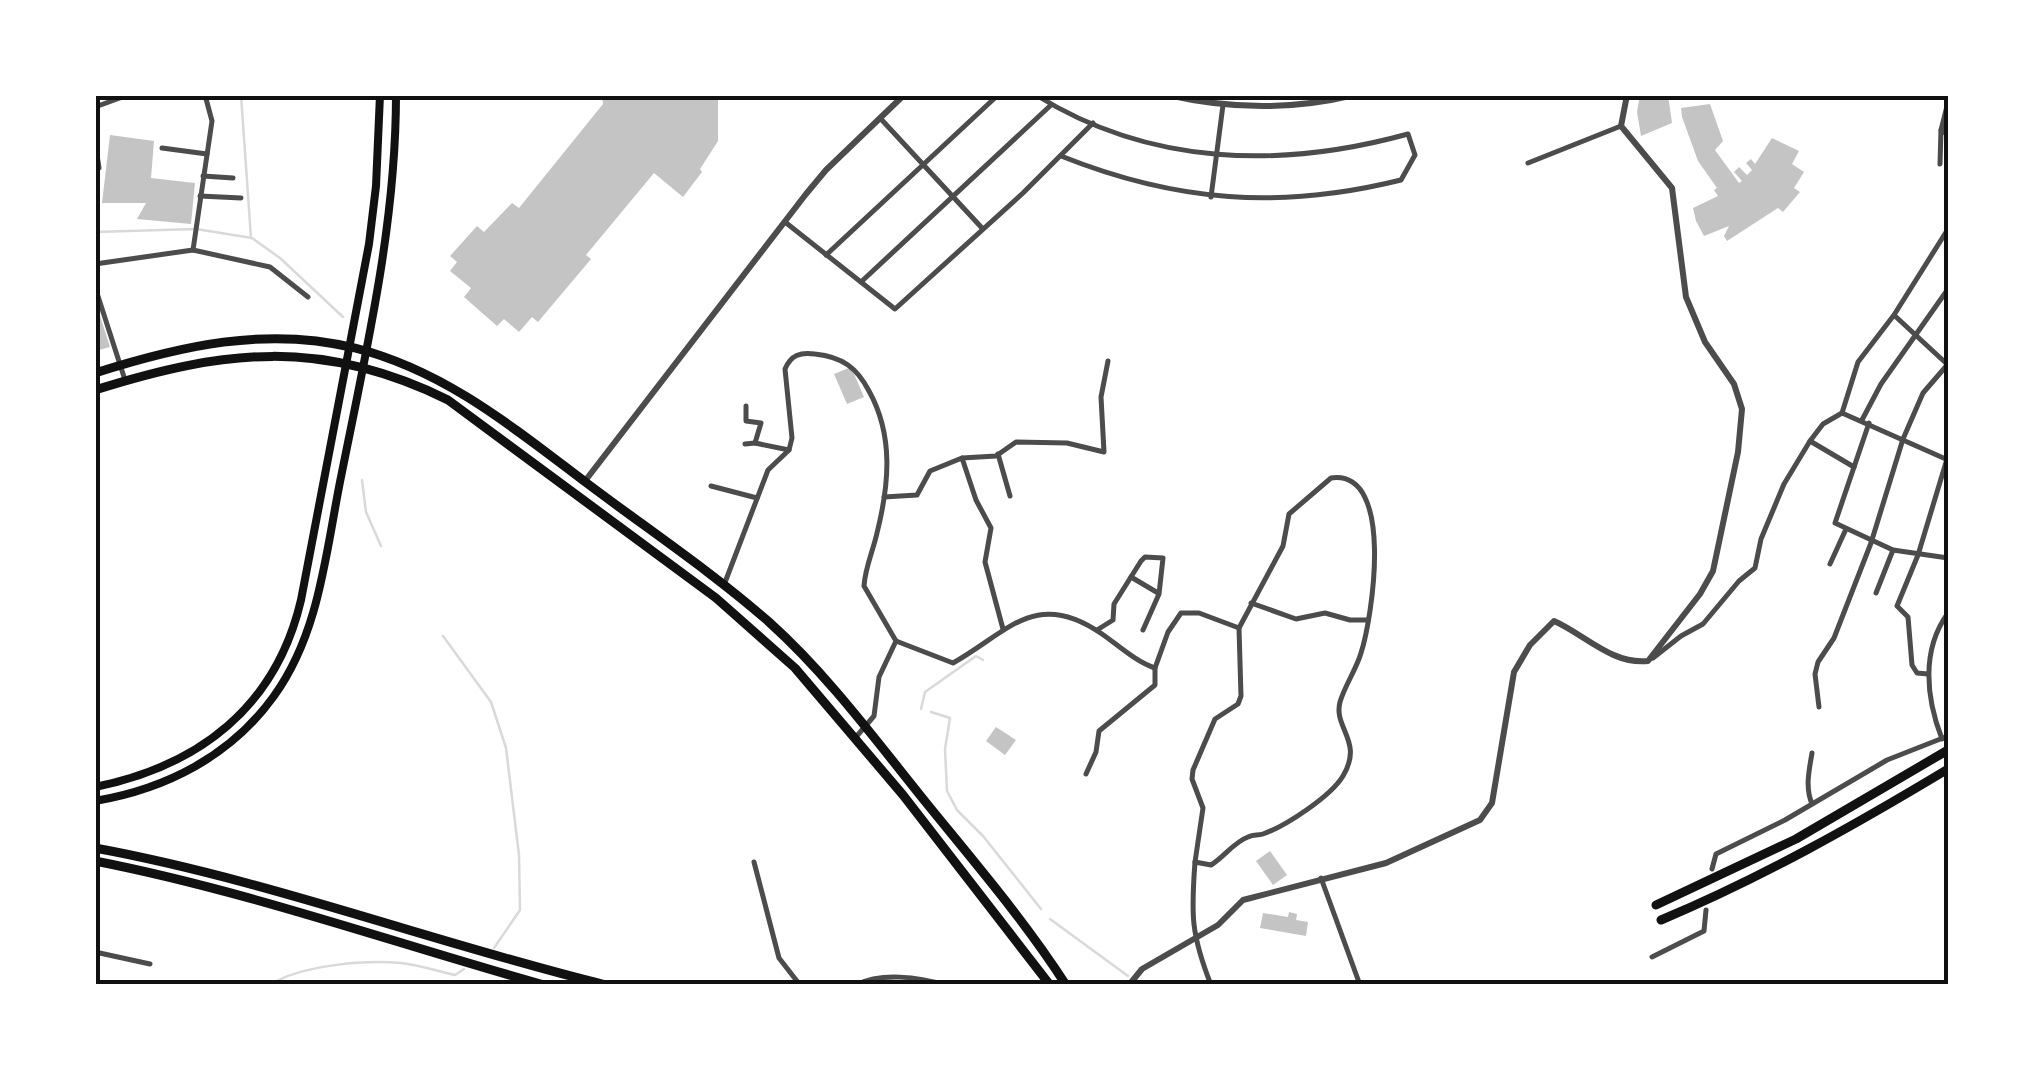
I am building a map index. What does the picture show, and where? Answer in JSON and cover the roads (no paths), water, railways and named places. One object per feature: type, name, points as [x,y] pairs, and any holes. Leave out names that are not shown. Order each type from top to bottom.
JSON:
[{"type":"highway","points":[[95,374],[182,348],[231,340],[286,339],[351,347],[455,388],[526,435],[724,585],[806,658],[1027,929],[1066,985]]},
{"type":"highway","points":[[95,390],[188,363],[260,354],[364,367],[417,384],[448,400],[716,598],[796,668],[856,737],[1050,985]]},
{"type":"highway","points":[[1656,905],[1796,840],[1948,750]]},
{"type":"highway","points":[[1661,920],[1812,849],[1948,769]]},
{"type":"highway","points":[[95,848],[258,884],[606,985]]},
{"type":"highway","points":[[95,861],[170,876],[285,907],[544,985]]},
{"type":"main road","points":[[95,788],[153,772],[202,746],[246,709],[276,668],[291,637],[351,347],[374,205],[380,95]]},
{"type":"main road","points":[[95,801],[160,785],[212,756],[248,727],[282,685],[300,650],[316,602],[368,352],[392,193],[396,95]]},
{"type":"street","points":[[95,107],[128,95]]},
{"type":"street","points":[[193,250],[212,121],[204,95]]},
{"type":"street","points":[[585,482],[826,170],[904,95]]},
{"type":"street","points":[[826,255],[998,95]]},
{"type":"street","points":[[1036,95],[1093,123],[1164,146],[1265,157],[1315,154],[1408,134],[1415,155],[1401,180],[1365,189],[1275,199],[1211,197],[1136,183],[1061,156]]},
{"type":"street","points":[[1168,95],[1223,105],[1281,105],[1354,95]]},
{"type":"street","points":[[1621,126],[1628,95]]},
{"type":"street","points":[[1940,164],[1941,130],[1948,102]]},
{"type":"street","points":[[860,282],[1051,104]]},
{"type":"street","points":[[1211,197],[1223,105]]},
{"type":"street","points":[[880,118],[982,228]]},
{"type":"street","points":[[784,222],[895,309],[1093,123]]},
{"type":"street","points":[[1528,164],[1621,126]]},
{"type":"street","points":[[1621,126],[1672,188],[1682,276],[1692,316],[1734,384],[1742,409],[1738,452],[1713,570],[1700,594],[1648,661]]},
{"type":"street","points":[[1941,130],[1948,135]]},
{"type":"street","points":[[95,142],[99,168]]},
{"type":"street","points":[[162,148],[207,154]]},
{"type":"street","points":[[203,176],[233,178]]},
{"type":"street","points":[[200,196],[241,198]]},
{"type":"street","points":[[1129,985],[1142,970],[1218,925],[1243,900],[1386,862],[1480,820],[1492,803],[1514,672],[1530,645],[1554,621],[1590,644],[1639,662],[1648,661],[1703,624],[1755,568],[1761,539],[1784,484],[1810,441],[1824,424],[1842,413],[1858,362],[1894,315],[1948,231]]},
{"type":"street","points":[[95,264],[193,250],[270,267],[308,297]]},
{"type":"street","points":[[95,286],[126,380]]},
{"type":"street","points":[[1862,420],[1880,384],[1948,289]]},
{"type":"street","points":[[1819,707],[1815,674],[1818,662],[1834,638],[1923,393],[1948,364],[1894,315]]},
{"type":"street","points":[[724,585],[768,470],[788,450],[792,438],[785,369],[794,355],[817,354],[851,365],[881,414],[886,432],[884,496],[864,586],[896,641],[953,663],[1027,617],[1062,615],[1098,630],[1156,668]]},
{"type":"street","points":[[884,496],[917,495],[930,472],[962,458],[998,454],[1016,442],[1068,443],[1104,452],[1101,397],[1108,361]]},
{"type":"street","points":[[746,406],[746,421],[761,423],[755,442]]},
{"type":"street","points":[[1842,413],[1948,459],[1896,606],[1908,617],[1912,665],[1917,673],[1928,674]]},
{"type":"street","points":[[1869,424],[1835,523],[1893,550],[1948,558]]},
{"type":"street","points":[[1810,441],[1855,467]]},
{"type":"street","points":[[745,444],[755,442],[788,450]]},
{"type":"street","points":[[998,454],[1010,496]]},
{"type":"street","points":[[962,458],[976,500],[991,528],[985,562],[1003,629]]},
{"type":"street","points":[[1195,862],[1212,865],[1246,837],[1266,833],[1338,785],[1351,756],[1340,703],[1362,651],[1376,540],[1374,520],[1364,496],[1340,476],[1331,478],[1288,514],[1283,546],[1239,628],[1242,696],[1238,704],[1215,719],[1192,770],[1203,808],[1195,862],[1191,914],[1195,946],[1211,985]]},
{"type":"street","points":[[711,486],[757,498]]},
{"type":"street","points":[[1830,564],[1846,529]]},
{"type":"street","points":[[1876,593],[1893,550]]},
{"type":"street","points":[[1098,630],[1113,620],[1114,604],[1145,557],[1163,558],[1159,594],[1143,630]]},
{"type":"street","points":[[1131,577],[1159,594]]},
{"type":"street","points":[[1252,603],[1296,620],[1325,613],[1368,620]]},
{"type":"street","points":[[1086,774],[1096,752],[1098,730],[1155,685],[1156,668],[1168,632],[1181,613],[1199,614],[1239,628]]},
{"type":"street","points":[[1712,869],[1716,854],[1887,760],[1945,738],[1934,719],[1928,674],[1938,627],[1948,613]]},
{"type":"street","points":[[856,737],[874,716],[879,677],[896,641]]},
{"type":"street","points":[[1812,752],[1808,793],[1812,804]]},
{"type":"street","points":[[754,862],[779,958],[800,985]]},
{"type":"street","points":[[1321,878],[1336,928],[1360,985]]},
{"type":"street","points":[[1652,957],[1704,931],[1706,910]]},
{"type":"street","points":[[95,952],[150,964]]},
{"type":"street","points":[[856,985],[874,978],[897,978],[945,985]]},
{"type":"waterway","points":[[241,95],[251,238]]},
{"type":"waterway","points":[[95,232],[196,229],[252,238],[280,258],[343,317]]},
{"type":"waterway","points":[[362,480],[366,512],[381,546]]},
{"type":"waterway","points":[[443,636],[491,702],[506,748],[519,855],[520,910],[494,948]]},
{"type":"waterway","points":[[921,709],[925,692],[976,656],[983,660]]},
{"type":"waterway","points":[[931,712],[950,718],[945,749],[947,791],[957,810],[983,836],[1041,909]]},
{"type":"waterway","points":[[1050,919],[1128,976]]},
{"type":"waterway","points":[[270,985],[315,968],[352,963],[401,963],[455,975],[464,969]]}]
